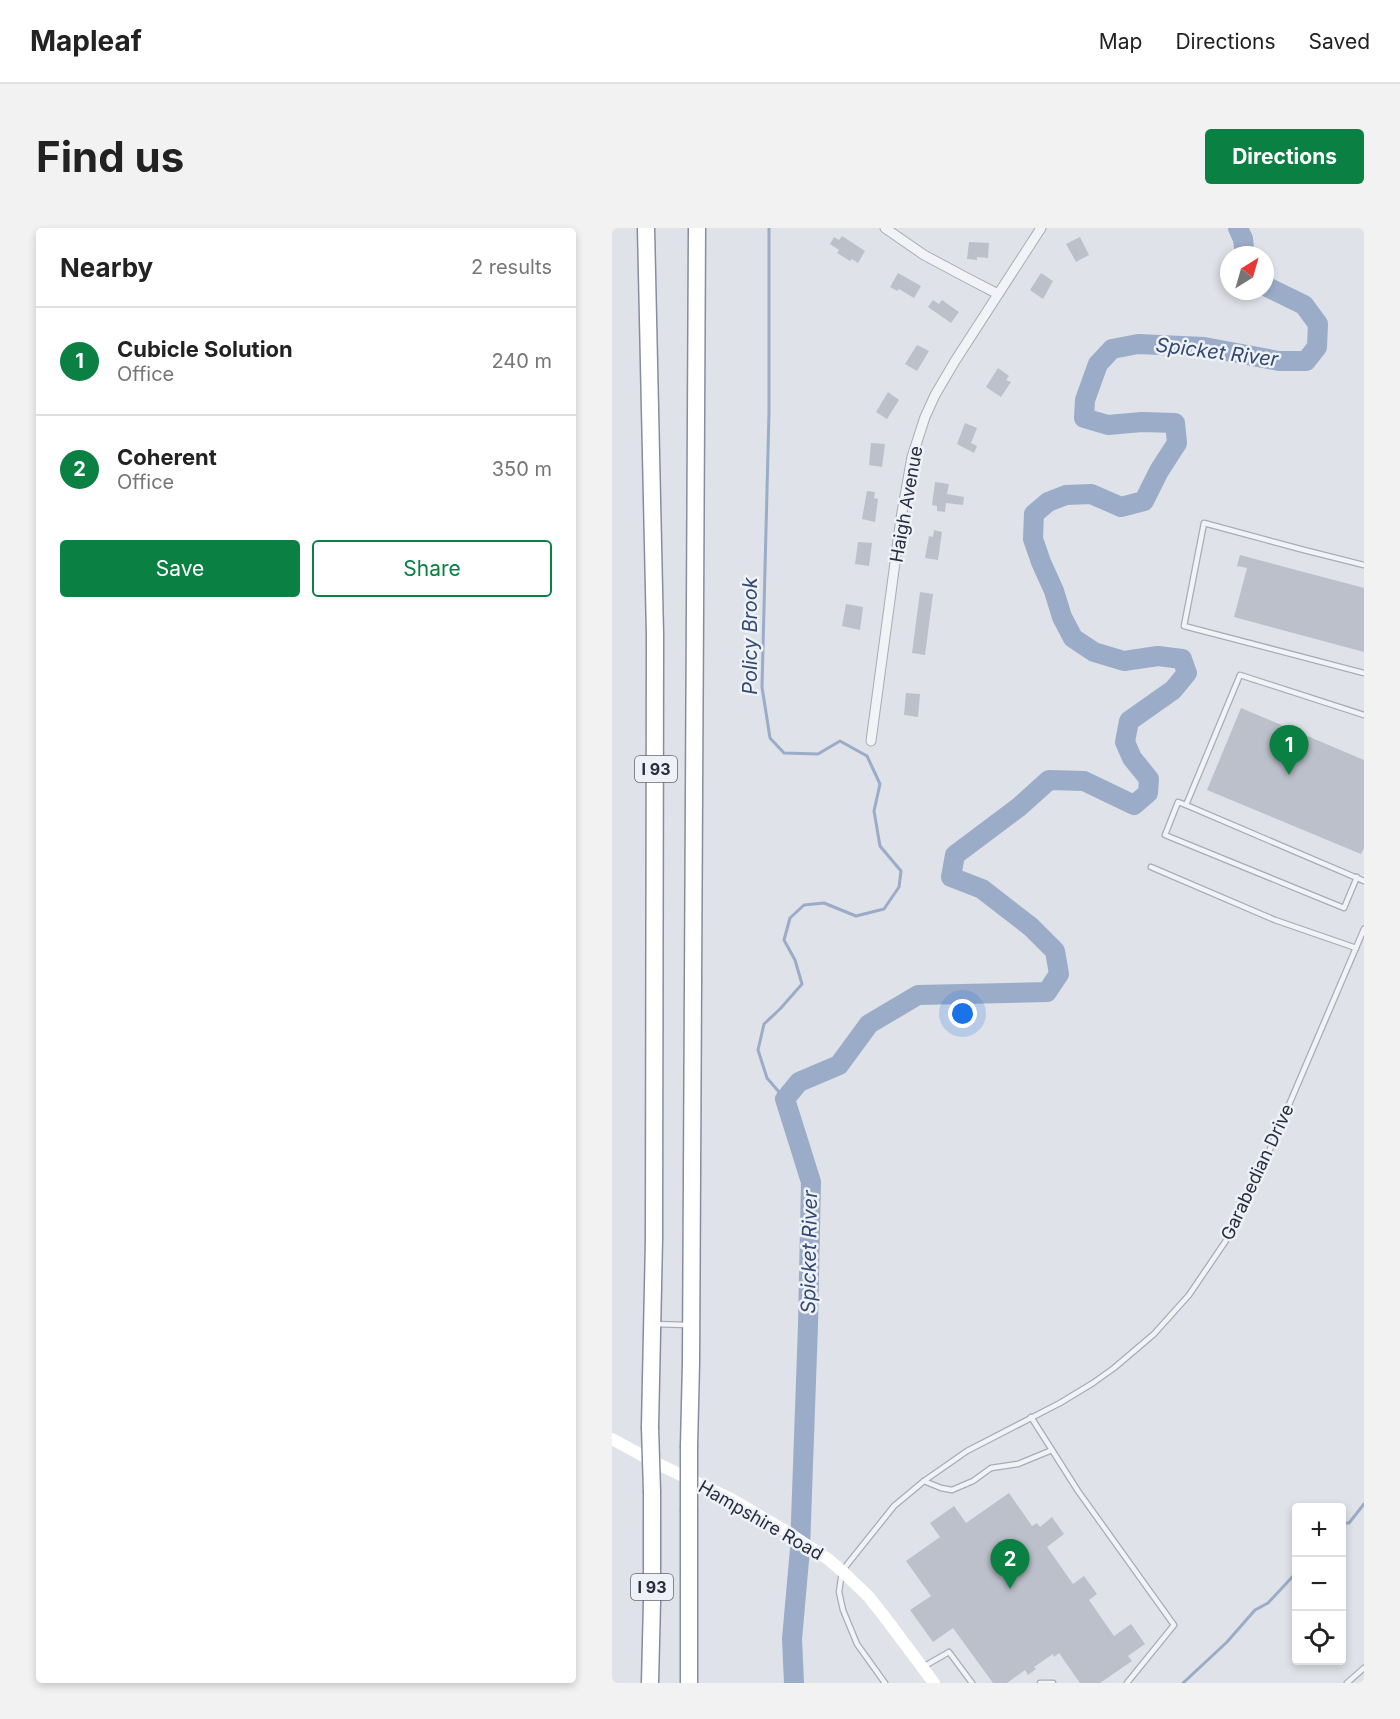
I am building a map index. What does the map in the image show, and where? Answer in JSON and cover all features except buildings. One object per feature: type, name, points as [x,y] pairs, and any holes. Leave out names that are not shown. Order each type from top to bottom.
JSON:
[{"type":"highway","name":"I 93","points":[[646,228],[656,635],[650,1683]]},
{"type":"highway","name":"I 93","points":[[690,1683],[689,1446],[697,228]]},
{"type":"street","points":[[885,228],[898,232],[924,255],[998,294]]},
{"type":"street","name":"Haigh Avenue","points":[[870,741],[901,518],[912,457],[925,417],[935,395],[1041,228]]},
{"type":"street","name":"Hampshire Road","points":[[612,1439],[731,1499],[808,1546],[842,1571],[876,1606],[934,1683]]},
{"type":"lane","points":[[1364,565],[1204,523],[1184,626],[1364,673]]},
{"type":"lane","points":[[1186,805],[1240,675],[1364,715]]},
{"type":"lane","points":[[1356,877],[1344,908],[1164,835],[1178,802],[1356,877],[1364,881]]},
{"type":"lane","points":[[1151,867],[1275,920],[1356,948]]},
{"type":"lane","name":"Garabedian Drive","points":[[842,1571],[894,1506],[924,1481],[967,1451],[1094,1383],[1164,1325],[1189,1296],[1212,1264],[1250,1196],[1364,929]]},
{"type":"lane","points":[[652,1324],[691,1325]]},
{"type":"lane","points":[[1031,1417],[1078,1491],[1174,1625],[1127,1683]]},
{"type":"lane","points":[[924,1481],[952,1490],[973,1481],[991,1468],[1018,1464],[1052,1450]]},
{"type":"lane","points":[[842,1571],[839,1592],[843,1610],[857,1644],[885,1683]]},
{"type":"lane","points":[[923,1667],[949,1652],[972,1683]]},
{"type":"lane","points":[[1347,1683],[1364,1668]]},
{"type":"lane","points":[[1040,1683],[1053,1683]]},
{"type":"waterway","name":"Policy Brook","points":[[769,228],[769,412],[762,687],[770,738],[784,753],[818,754],[840,741],[867,756],[880,784],[874,811],[880,846],[901,871],[899,887],[884,909],[856,916],[824,903],[804,905],[790,918],[784,940],[795,960],[802,984],[764,1024],[758,1050],[767,1078],[785,1099]]},
{"type":"waterway","name":"Spicket River","points":[[1238,228],[1244,246]]},
{"type":"waterway","name":"Spicket River","points":[[794,1683],[792,1639],[800,1549],[811,1182],[785,1099],[799,1082],[839,1065],[869,1024],[918,995],[1047,992],[1059,974],[1055,951],[1031,927],[982,889],[951,877],[955,855],[1019,807],[1049,780],[1084,781],[1134,805],[1148,793],[1149,779],[1132,758],[1125,742],[1129,721],[1173,690],[1187,673],[1182,659],[1158,656],[1124,661],[1094,652],[1073,638],[1062,617],[1033,539],[1034,514],[1048,502],[1066,495],[1091,494],[1121,507],[1144,501],[1177,443],[1175,423],[1142,422],[1108,425],[1084,418],[1085,400],[1098,364],[1112,349],[1138,344],[1204,347],[1279,361],[1306,361],[1317,347],[1318,324],[1304,305],[1274,290]]},
{"type":"waterway","points":[[1346,1523],[1349,1523],[1364,1504]]},
{"type":"waterway","points":[[1183,1683],[1227,1642],[1255,1610],[1268,1603],[1292,1577]]},
{"type":"place","name":"Cubicle Solution","points":[[1289,775]]},
{"type":"place","name":"Coherent","points":[[1010,1589]]}]
